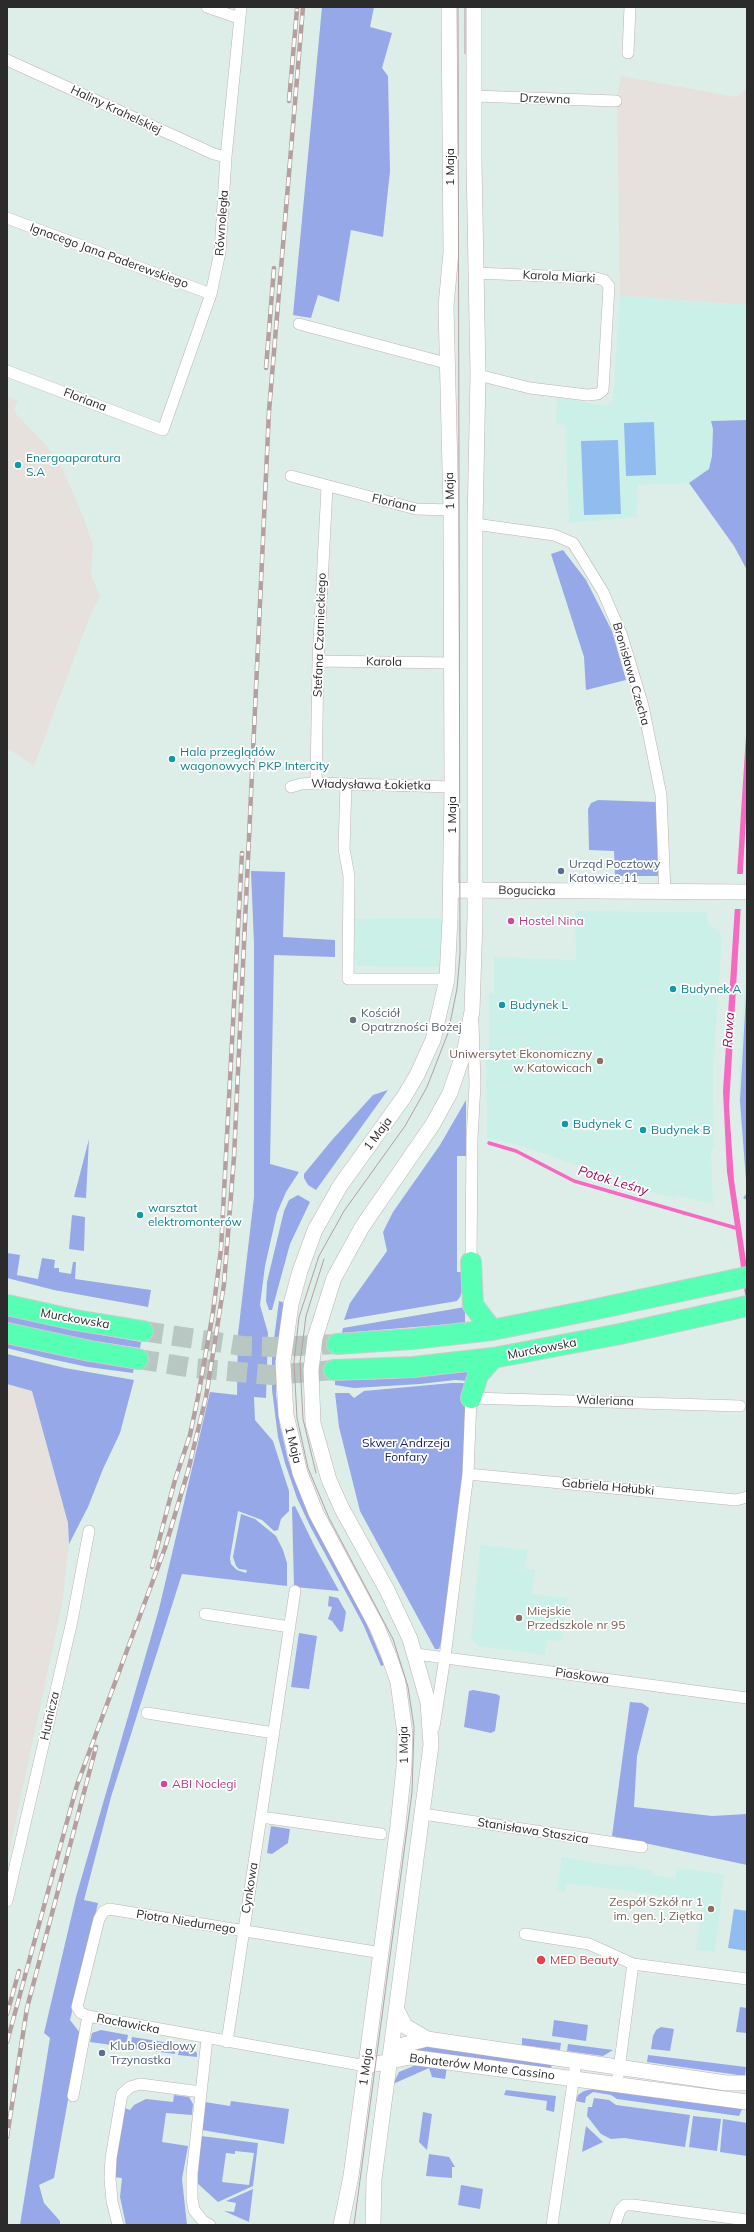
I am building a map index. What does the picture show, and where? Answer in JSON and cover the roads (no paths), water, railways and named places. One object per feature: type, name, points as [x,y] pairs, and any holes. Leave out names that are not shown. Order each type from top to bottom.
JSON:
[{"type":"highway","points":[[471,1262],[472,1305],[492,1330]]},
{"type":"highway","points":[[337,1344],[412,1339],[492,1330],[747,1277]]},
{"type":"highway","name":"Murckowska","points":[[7,1305],[75,1320],[143,1331]]},
{"type":"highway","name":"Murckowska","points":[[334,1370],[413,1367],[493,1358],[620,1334],[747,1306]]},
{"type":"highway","points":[[7,1333],[76,1349],[138,1359]]},
{"type":"highway","points":[[470,1398],[478,1375],[493,1358]]},
{"type":"street","points":[[207,7],[240,12]]},
{"type":"street","name":"1 Maja","points":[[340,2225],[351,2176],[382,1953],[403,1787],[405,1734],[398,1682],[377,1627],[316,1513],[300,1473],[286,1415],[282,1362],[291,1304],[311,1240],[340,1186],[396,1110],[417,1075],[433,1040],[447,979],[451,890],[452,787],[451,510],[446,364],[446,306],[451,252],[449,7]]},
{"type":"street","name":"1 Maja","points":[[471,1262],[472,1139],[475,1091],[475,1036],[472,1013],[474,890],[475,524],[478,375],[478,305],[475,273],[474,7]]},
{"type":"street","points":[[628,53],[630,7]]},
{"type":"street","name":"Równoległa","points":[[163,430],[211,294],[220,252],[226,157],[240,12]]},
{"type":"street","name":"Haliny Krahelskiej","points":[[7,60],[192,145],[226,157]]},
{"type":"street","name":"Drzewna","points":[[474,96],[616,101]]},
{"type":"street","name":"Ignacego Jana Paderewskiego","points":[[7,218],[211,294]]},
{"type":"street","name":"Karola Miarki","points":[[475,273],[596,278],[604,280],[609,286],[603,390],[598,394],[587,395],[530,388],[478,375]]},
{"type":"street","points":[[299,324],[446,364]]},
{"type":"street","name":"Floriana","points":[[7,371],[163,430]]},
{"type":"street","name":"Floriana","points":[[291,476],[327,487],[416,509],[451,510]]},
{"type":"street","name":"Stefana Czarnieckiego","points":[[316,783],[318,661],[327,487]]},
{"type":"street","name":"Bronisława Czecha","points":[[475,524],[554,535],[573,544],[603,592],[622,636],[643,706],[661,795],[665,892]]},
{"type":"street","name":"Karola","points":[[318,661],[451,663]]},
{"type":"street","name":"Władysława Łokietka","points":[[292,787],[301,784],[316,783],[452,787]]},
{"type":"street","points":[[346,784],[344,850],[349,876],[348,979],[447,979]]},
{"type":"street","name":"Bogucicka","points":[[451,890],[747,892]]},
{"type":"street","name":"1 Maja","points":[[431,1745],[428,1702],[416,1654],[400,1617],[342,1508],[329,1480],[313,1423],[310,1393],[311,1362],[322,1311],[334,1278],[362,1227],[415,1152],[450,1093],[465,1049],[472,1013]]},
{"type":"street","name":"1 Maja","points":[[373,2225],[374,2179],[431,1745],[445,1657],[468,1474],[470,1398]]},
{"type":"street","name":"Waleriana","points":[[470,1398],[740,1406]]},
{"type":"street","name":"Gabriela Hałubki","points":[[468,1474],[736,1500],[747,1497]]},
{"type":"street","name":"Hutnicza","points":[[7,1901],[72,1621],[89,1531]]},
{"type":"street","name":"Cynkowa","points":[[227,2042],[295,1591]]},
{"type":"street","points":[[205,1614],[290,1627]]},
{"type":"street","name":"Piaskowa","points":[[416,1654],[747,1698]]},
{"type":"street","points":[[147,1713],[274,1733]]},
{"type":"street","name":"Stanisława Staszica","points":[[423,1814],[642,1847]]},
{"type":"street","points":[[261,1817],[381,1834]]},
{"type":"street","name":"Piotra Niedurnego","points":[[88,2016],[81,2013],[78,2007],[99,1919],[103,1912],[109,1909],[382,1953]]},
{"type":"street","points":[[525,1934],[589,1944],[633,1964],[747,1979]]},
{"type":"street","points":[[617,2084],[633,1964]]},
{"type":"street","name":"Bohaterów Monte Cassino","points":[[397,2010],[405,2026],[427,2039]]},
{"type":"street","name":"Racławicka","points":[[73,2096],[88,2016],[207,2039],[366,2066]]},
{"type":"street","points":[[207,2039],[192,2174],[192,2199],[194,2210],[203,2221],[210,2225]]},
{"type":"street","name":"Bohaterów Monte Cassino","points":[[390,2059],[403,2044],[427,2039],[726,2083],[747,2083]]},
{"type":"street","name":"Bohaterów Monte Cassino","points":[[366,2066],[390,2059],[410,2057],[747,2102]]},
{"type":"street","points":[[552,2225],[576,2062]]},
{"type":"street","points":[[118,2225],[112,2201],[110,2178],[116,2123],[122,2094],[130,2087],[140,2084],[201,2092]]},
{"type":"street","points":[[615,2225],[620,2210],[625,2205],[747,2220]]},
{"type":"water","name":"Rawa","points":[[747,720],[747,802],[729,1106],[734,1180],[747,1268],[747,1308],[727,1172],[723,1091]]},
{"type":"waterway","name":"Potok Leśny","points":[[489,1143],[516,1151],[574,1181],[736,1228]]},
{"type":"tunnel","points":[[143,1331],[242,1346],[274,1347],[337,1344]]},
{"type":"tunnel","points":[[138,1359],[193,1368],[272,1375],[334,1370]]},
{"type":"tram line","points":[[354,2225],[412,1792],[414,1727],[408,1687],[393,1639],[329,1518],[308,1468],[297,1418],[294,1362],[299,1317],[319,1256],[344,1211],[405,1126],[427,1087],[448,1033],[457,989],[460,954],[458,7]]},
{"type":"tram line","points":[[465,7],[465,54]]},
{"type":"tram line","points":[[316,1473],[303,1419],[300,1363],[306,1316],[324,1259]]},
{"type":"railway","points":[[7,2042],[77,1785],[165,1548],[188,1471],[206,1397],[224,1284],[234,1157],[269,411],[303,7]]},
{"type":"railway","points":[[289,101],[297,9]]},
{"type":"railway","points":[[266,368],[274,268]]},
{"type":"railway","points":[[152,1567],[175,1480],[190,1435],[213,1312],[221,1249],[242,853]]},
{"type":"railway","points":[[7,2137],[27,2008],[96,1747]]},
{"type":"railway","points":[[7,2014],[19,1971]]},
{"type":"place","name":"Energoaparatura S.A","points":[[18,465]]},
{"type":"place","name":"Hala przeglądów wagonowych PKP Intercity","points":[[172,759]]},
{"type":"place","name":"Urząd Pocztowy Katowice 11","points":[[561,871]]},
{"type":"place","name":"Hostel Nina","points":[[511,921]]},
{"type":"place","name":"Budynek A","points":[[673,989]]},
{"type":"place","name":"Budynek L","points":[[502,1005]]},
{"type":"place","name":"Kościół Opatrzności Bożej","points":[[353,1020]]},
{"type":"place","name":"Uniwersytet Ekonomiczny w Katowicach","points":[[600,1061]]},
{"type":"place","name":"Budynek C","points":[[565,1124]]},
{"type":"place","name":"Budynek B","points":[[643,1130]]},
{"type":"place","name":"warsztat elektromonterów","points":[[140,1215]]},
{"type":"place","name":"Miejskie Przedszkole nr 95","points":[[519,1618]]},
{"type":"place","name":"ABI Noclegi","points":[[164,1784]]},
{"type":"place","name":"Zespół Szkół nr 1 im. gen. J. Ziętka","points":[[711,1909]]},
{"type":"place","name":"MED Beauty","points":[[541,1960]]},
{"type":"place","name":"Klub Osiedlowy Trzynastka","points":[[102,2053]]},
{"type":"park label","name":"Skwer Andrzeja Fonfary","points":[[406,1450]]}]
